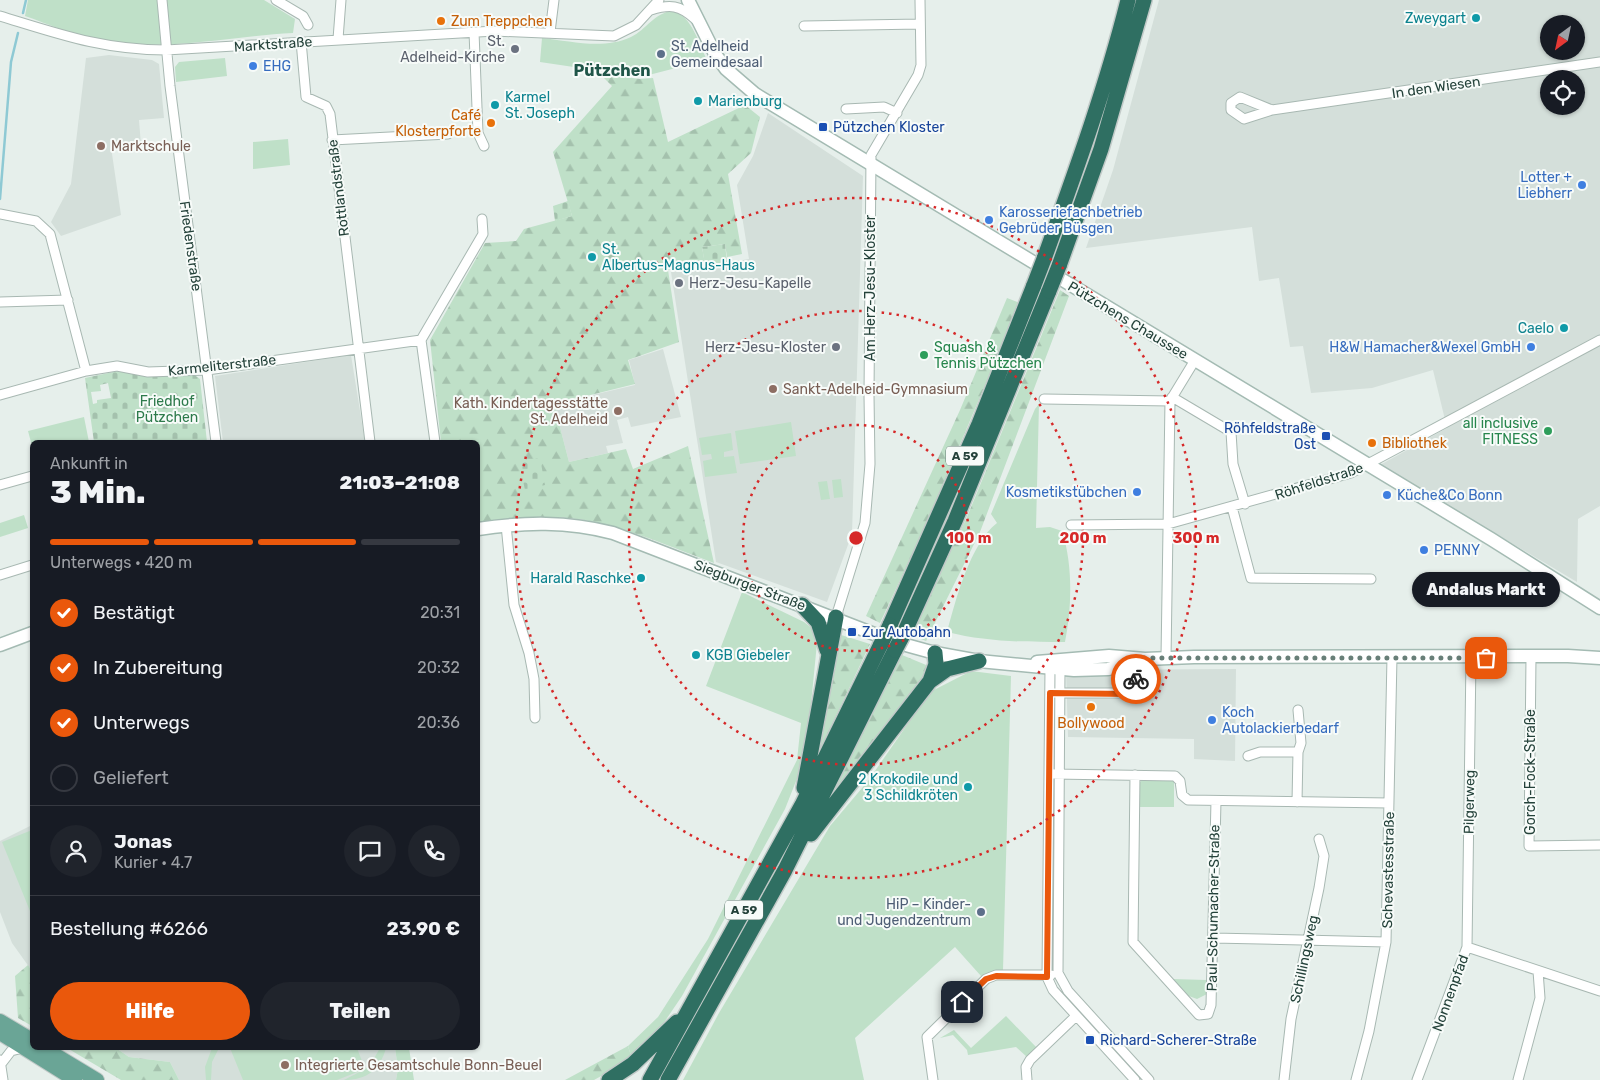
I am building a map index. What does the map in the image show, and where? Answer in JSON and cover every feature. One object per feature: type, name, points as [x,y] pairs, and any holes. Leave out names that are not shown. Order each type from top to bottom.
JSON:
[{"type":"highway","name":"A 59","points":[[650,1080],[802,805],[890,625],[979,424],[1034,285],[1086,144],[1114,56],[1128,0]]},
{"type":"highway","name":"A 59","points":[[668,1080],[785,870],[905,630],[959,512],[1050,291],[1101,149],[1144,0]]},
{"type":"highway","points":[[802,605],[819,625],[828,654]]},
{"type":"highway","points":[[802,805],[836,618]]},
{"type":"highway","points":[[785,870],[841,793],[930,680],[936,664],[935,653]]},
{"type":"highway","points":[[930,680],[947,669],[979,661]]},
{"type":"highway","points":[[609,1080],[633,1064],[686,1015]]},
{"type":"highway","points":[[672,1080],[679,1059]]},
{"type":"main road","name":"Pützchens Chaussee","points":[[688,0],[707,42],[726,69],[755,94],[1369,465],[1600,608]]},
{"type":"main road","name":"Siegburger Straße","points":[[480,529],[506,525],[558,523],[586,526],[613,533],[895,642],[935,653],[979,661],[1057,666],[1091,671],[1140,660],[1166,658],[1600,658]]},
{"type":"main road","points":[[0,645],[30,634]]},
{"type":"main road","points":[[0,1021],[28,1044]]},
{"type":"main road","points":[[0,1033],[28,1044]]},
{"type":"main road","points":[[36,1050],[75,1080]]},
{"type":"main road","points":[[47,1050],[97,1080]]},
{"type":"street","name":"Friedenstraße","points":[[162,0],[166,50],[216,440]]},
{"type":"street","points":[[276,0],[303,16],[308,25]]},
{"type":"street","points":[[338,40],[341,0]]},
{"type":"street","points":[[550,32],[554,0]]},
{"type":"street","name":"Marktstraße","points":[[0,16],[103,46],[133,50],[166,50],[517,30],[590,37],[614,36],[636,25],[659,0]]},
{"type":"street","points":[[870,164],[871,155],[897,113],[921,65],[920,0]]},
{"type":"street","points":[[648,11],[668,5],[675,5],[686,10],[697,20]]},
{"type":"street","points":[[804,26],[920,24]]},
{"type":"street","points":[[474,32],[478,133],[484,146]]},
{"type":"street","name":"Rottlandstraße","points":[[301,41],[306,97],[326,106],[330,114],[357,348]]},
{"type":"street","name":"In den Wiesen","points":[[1272,110],[1600,62]]},
{"type":"street","points":[[846,109],[884,107],[897,113]]},
{"type":"street","points":[[332,140],[448,134]]},
{"type":"street","name":"Am Herz-Jesu-Kloster","points":[[836,618],[864,523],[870,464],[870,164]]},
{"type":"street","points":[[0,214],[24,217],[44,227],[50,234],[86,371]]},
{"type":"street","points":[[435,440],[421,340],[482,234],[482,219]]},
{"type":"street","points":[[0,302],[68,300]]},
{"type":"street","name":"Karmeliterstraße","points":[[1,392],[86,371],[118,366],[148,372],[207,370],[421,340]]},
{"type":"street","name":"Röhfeldstraße","points":[[1071,526],[1168,524],[1335,478],[1369,465],[1600,340]]},
{"type":"street","points":[[357,348],[370,440]]},
{"type":"street","points":[[1166,658],[1171,399],[1195,360]]},
{"type":"street","points":[[1044,399],[1171,399],[1230,432],[1233,464],[1245,504]]},
{"type":"street","points":[[0,485],[30,477]]},
{"type":"street","points":[[1232,507],[1251,578],[1371,579]]},
{"type":"street","points":[[506,525],[514,605],[529,653],[534,679],[535,718]]},
{"type":"street","points":[[0,575],[30,566]]},
{"type":"street","name":"Schevastesstraße","points":[[1356,1080],[1370,1030],[1386,942],[1392,657]]},
{"type":"street","name":"Gorch-Fock-Straße","points":[[1531,657],[1529,846],[1600,845]]},
{"type":"street","name":"Pilgerweg","points":[[1467,947],[1471,658]]},
{"type":"street","points":[[1050,693],[1133,693],[1136,688],[1140,660]]},
{"type":"street","points":[[1057,666],[1050,693],[1047,977],[1052,989],[1135,1080]]},
{"type":"street","points":[[1057,666],[1060,693],[1058,973],[1068,991],[1149,1080]]},
{"type":"street","points":[[1297,802],[1298,752],[1301,743],[1298,710]]},
{"type":"street","points":[[1248,756],[1260,752],[1298,752]]},
{"type":"street","points":[[1048,774],[1176,776],[1180,781],[1182,795],[1188,800],[1389,803]]},
{"type":"street","name":"Paul-Schumacher-Straße","points":[[1135,775],[1133,942],[1199,1016],[1208,1014],[1212,1006],[1216,801]]},
{"type":"street","name":"Schillingsweg","points":[[1284,1080],[1291,1019],[1324,856],[1318,839]]},
{"type":"street","points":[[1213,938],[1386,942]]},
{"type":"street","name":"Nonnenpfad","points":[[1417,1080],[1467,947],[1600,991]]},
{"type":"street","points":[[1518,1080],[1540,998],[1538,971]]},
{"type":"street","points":[[933,1080],[927,1037],[986,979],[996,976],[1047,977],[1058,973]]},
{"type":"street","points":[[1027,1080],[1026,1067],[1030,1060],[1076,1016]]},
{"type":"street","points":[[3,1080],[0,1061],[8,1054],[28,1044]]},
{"type":"shaded area","points":[[1159,0],[1600,0],[1600,506],[1578,519],[1577,582],[1380,465],[1447,428],[1433,370],[1372,388],[1311,393],[1303,346],[1290,347],[1279,278],[1259,281],[1252,227],[1086,248],[1113,170]]},
{"type":"shaded area","name":"Marktschule","points":[[109,55],[152,60],[159,64],[164,118],[139,120],[141,145],[111,147],[121,215],[61,236],[51,222],[71,184],[86,58]]},
{"type":"shaded area","name":"Sankt-Adelheid-Gymnasium","points":[[768,113],[863,176],[852,534],[827,602],[716,562],[671,272],[749,259],[737,185],[753,156]]},
{"type":"shaded area","name":"Kath. Kindertagesstätte St. Adelheid","points":[[663,349],[681,417],[631,427],[628,417],[617,420],[623,443],[606,446],[608,453],[569,462],[554,404],[635,385],[629,360]]},
{"type":"shaded area","points":[[351,355],[365,440],[223,440],[215,376]]},
{"type":"shaded area","points":[[1236,669],[1235,761],[1194,759],[1194,739],[1068,737],[1066,670]]},
{"type":"shaded area","points":[[30,826],[30,968],[12,943],[0,912],[0,841]]},
{"type":"shaded area","name":"Integrierte Gesamtschule Bonn-Beuel","points":[[119,1050],[395,1050],[398,1069],[396,1080],[179,1080],[170,1062],[129,1057]]},
{"type":"green space","points":[[28,0],[264,0],[295,19],[293,33],[170,44],[121,44],[79,35],[25,16]]},
{"type":"green space","points":[[673,11],[680,14],[690,24],[707,60],[641,77],[540,62],[542,38],[587,44],[620,41],[636,34],[661,14]]},
{"type":"green space","points":[[225,58],[227,76],[176,82],[175,67],[179,62]]},
{"type":"green space","points":[[600,74],[640,79],[653,78],[668,142],[745,105],[760,117],[751,153],[728,174],[742,254],[727,257],[725,244],[702,247],[705,264],[668,270],[679,342],[628,360],[635,384],[554,404],[569,462],[626,449],[633,469],[688,446],[714,563],[634,533],[571,518],[550,517],[480,524],[480,440],[441,440],[430,340],[485,243],[516,241],[524,229],[572,216],[553,152],[612,86]]},
{"type":"green space","points":[[288,139],[290,165],[253,169],[253,142]]},
{"type":"green space","points":[[568,201],[572,216],[555,221],[553,206]]},
{"type":"green space","points":[[725,244],[727,262],[705,265],[702,247]]},
{"type":"green space","points":[[1060,290],[1069,296],[980,532],[926,641],[911,635],[967,517]]},
{"type":"green space","points":[[1007,298],[1020,303],[924,529],[880,623],[866,616],[960,410]]},
{"type":"green space","name":"Friedhof Pützchen","points":[[118,371],[151,377],[193,374],[200,379],[207,440],[94,440],[85,378]],"holes":[[[108,383],[111,398],[97,400],[97,403],[93,404],[91,392],[101,391],[100,385]]]},
{"type":"green space","points":[[1039,404],[1036,528],[1050,527],[1062,531],[1066,544],[1070,572],[1070,600],[1065,642],[991,640],[947,632],[965,573],[979,544],[987,532],[997,523],[991,514],[1035,409]]},
{"type":"green space","points":[[84,417],[89,440],[30,440],[28,431]]},
{"type":"green space","points":[[791,422],[796,456],[740,464],[735,431]]},
{"type":"green space","points":[[731,433],[733,450],[724,452],[724,457],[734,456],[737,473],[705,477],[703,461],[712,459],[711,454],[702,455],[699,438]]},
{"type":"green space","points":[[540,458],[545,485],[525,490],[519,462]]},
{"type":"green space","points":[[841,479],[843,497],[834,498],[832,480]]},
{"type":"green space","points":[[827,481],[830,499],[821,500],[818,482]]},
{"type":"green space","points":[[24,515],[28,528],[0,537],[0,523]]},
{"type":"green space","points":[[742,592],[804,622],[818,633],[809,724],[800,771],[785,809],[682,996],[661,1027],[632,1059],[628,1046],[658,1017],[708,939],[797,760],[801,723],[706,686]]},
{"type":"green space","points":[[838,634],[870,644],[810,771]]},
{"type":"green space","points":[[902,655],[931,667],[827,801]]},
{"type":"green space","points":[[971,671],[1011,676],[1003,970],[981,976],[955,947],[855,1038],[864,1080],[683,1080],[719,1013],[830,826],[868,781],[930,692]]},
{"type":"green space","points":[[1143,779],[1174,781],[1174,807],[1140,807],[1140,782]]},
{"type":"green space","points":[[30,831],[30,911],[2,842]]},
{"type":"green space","points":[[28,965],[30,968],[30,1025],[18,1018],[15,976]]},
{"type":"green space","points":[[1172,979],[1207,980],[1207,994],[1197,999],[1186,995]]},
{"type":"green space","points":[[1006,1016],[1037,1048],[1027,1057],[1016,1047],[968,1055],[967,1050],[953,1035],[940,1038],[954,1030],[971,1048]]},
{"type":"green space","points":[[628,1046],[632,1059],[594,1080],[565,1080]]},
{"type":"green space","points":[[70,1050],[119,1050],[129,1057],[170,1062],[179,1080],[121,1080]]},
{"type":"green space","points":[[211,1050],[218,1050],[212,1062],[211,1080],[206,1080],[205,1067]]},
{"type":"green space","points":[[231,1050],[358,1050],[365,1069],[337,1080],[243,1080]]},
{"type":"green space","points":[[379,1050],[385,1050],[376,1068],[366,1076],[344,1080],[369,1067]]},
{"type":"green space","points":[[395,1050],[409,1050],[414,1080],[396,1080],[398,1069]]},
{"type":"waterway","points":[[23,13],[26,0]]},
{"type":"waterway","points":[[0,199],[11,62],[18,33]]},
{"type":"way so far","points":[[1136,679],[1138,658],[1224,656],[1486,658]]},
{"type":"place","name":"Zweygart","points":[[1476,18]]},
{"type":"place","name":"Zum Treppchen","points":[[441,21]]},
{"type":"place","name":"St. Adelheid-Kirche","points":[[515,49]]},
{"type":"place","name":"St. Adelheid Gemeindesaal","points":[[661,54]]},
{"type":"place","name":"EHG","points":[[253,66]]},
{"type":"place","name":"Marienburg","points":[[698,101]]},
{"type":"place","name":"Karmel St. Joseph","points":[[495,105]]},
{"type":"place","name":"Café Klosterpforte","points":[[491,123]]},
{"type":"place","name":"Pützchen Kloster","points":[[823,127]]},
{"type":"place","name":"Marktschule","points":[[101,146]]},
{"type":"place","name":"Lotter + Liebherr","points":[[1582,185]]},
{"type":"place","name":"Karosseriefachbetrieb Gebrüder Büsgen","points":[[989,220]]},
{"type":"place","name":"St. Albertus-Magnus-Haus","points":[[592,257]]},
{"type":"place","name":"Herz-Jesu-Kapelle","points":[[679,283]]},
{"type":"place","name":"Caelo","points":[[1564,328]]},
{"type":"place","name":"Herz-Jesu-Kloster","points":[[836,347]]},
{"type":"place","name":"H&W Hamacher&Wexel GmbH","points":[[1531,347]]},
{"type":"place","name":"Squash & Tennis Pützchen","points":[[924,355]]},
{"type":"place","name":"Sankt-Adelheid-Gymnasium","points":[[773,389]]},
{"type":"place","name":"Kath. Kindertagesstätte St. Adelheid","points":[[618,411]]},
{"type":"place","name":"all inclusive FITNESS","points":[[1548,431]]},
{"type":"place","name":"Röhfeldstraße Ost","points":[[1326,436]]},
{"type":"place","name":"Bibliothek","points":[[1372,443]]},
{"type":"place","name":"Kosmetikstübchen","points":[[1137,492]]},
{"type":"place","name":"Küche&Co Bonn","points":[[1387,495]]},
{"type":"place","name":"PENNY","points":[[1424,550]]},
{"type":"place","name":"Harald Raschke","points":[[641,578]]},
{"type":"place","name":"Zur Autobahn","points":[[852,632]]},
{"type":"place","name":"KGB Giebeler","points":[[696,655]]},
{"type":"place","name":"Andalus Markt","points":[[1486,658]]},
{"type":"place","name":"Bollywood","points":[[1091,707]]},
{"type":"place","name":"Koch Autolackierbedarf","points":[[1212,720]]},
{"type":"place","name":"2 Krokodile und 3 Schildkröten","points":[[968,787]]},
{"type":"place","name":"HiP – Kinder- und Jugendzentrum","points":[[981,912]]},
{"type":"place","name":"Richard-Scherer-Straße","points":[[1090,1040]]},
{"type":"place","name":"Integrierte Gesamtschule Bonn-Beuel","points":[[285,1065]]},
{"type":"district","name":"Pützchen","points":[[612,70]]},
{"type":"route","points":[[962,1002],[986,979],[996,976],[1047,977],[1050,693],[1127,694],[1133,693],[1136,688],[1136,679]]}]
